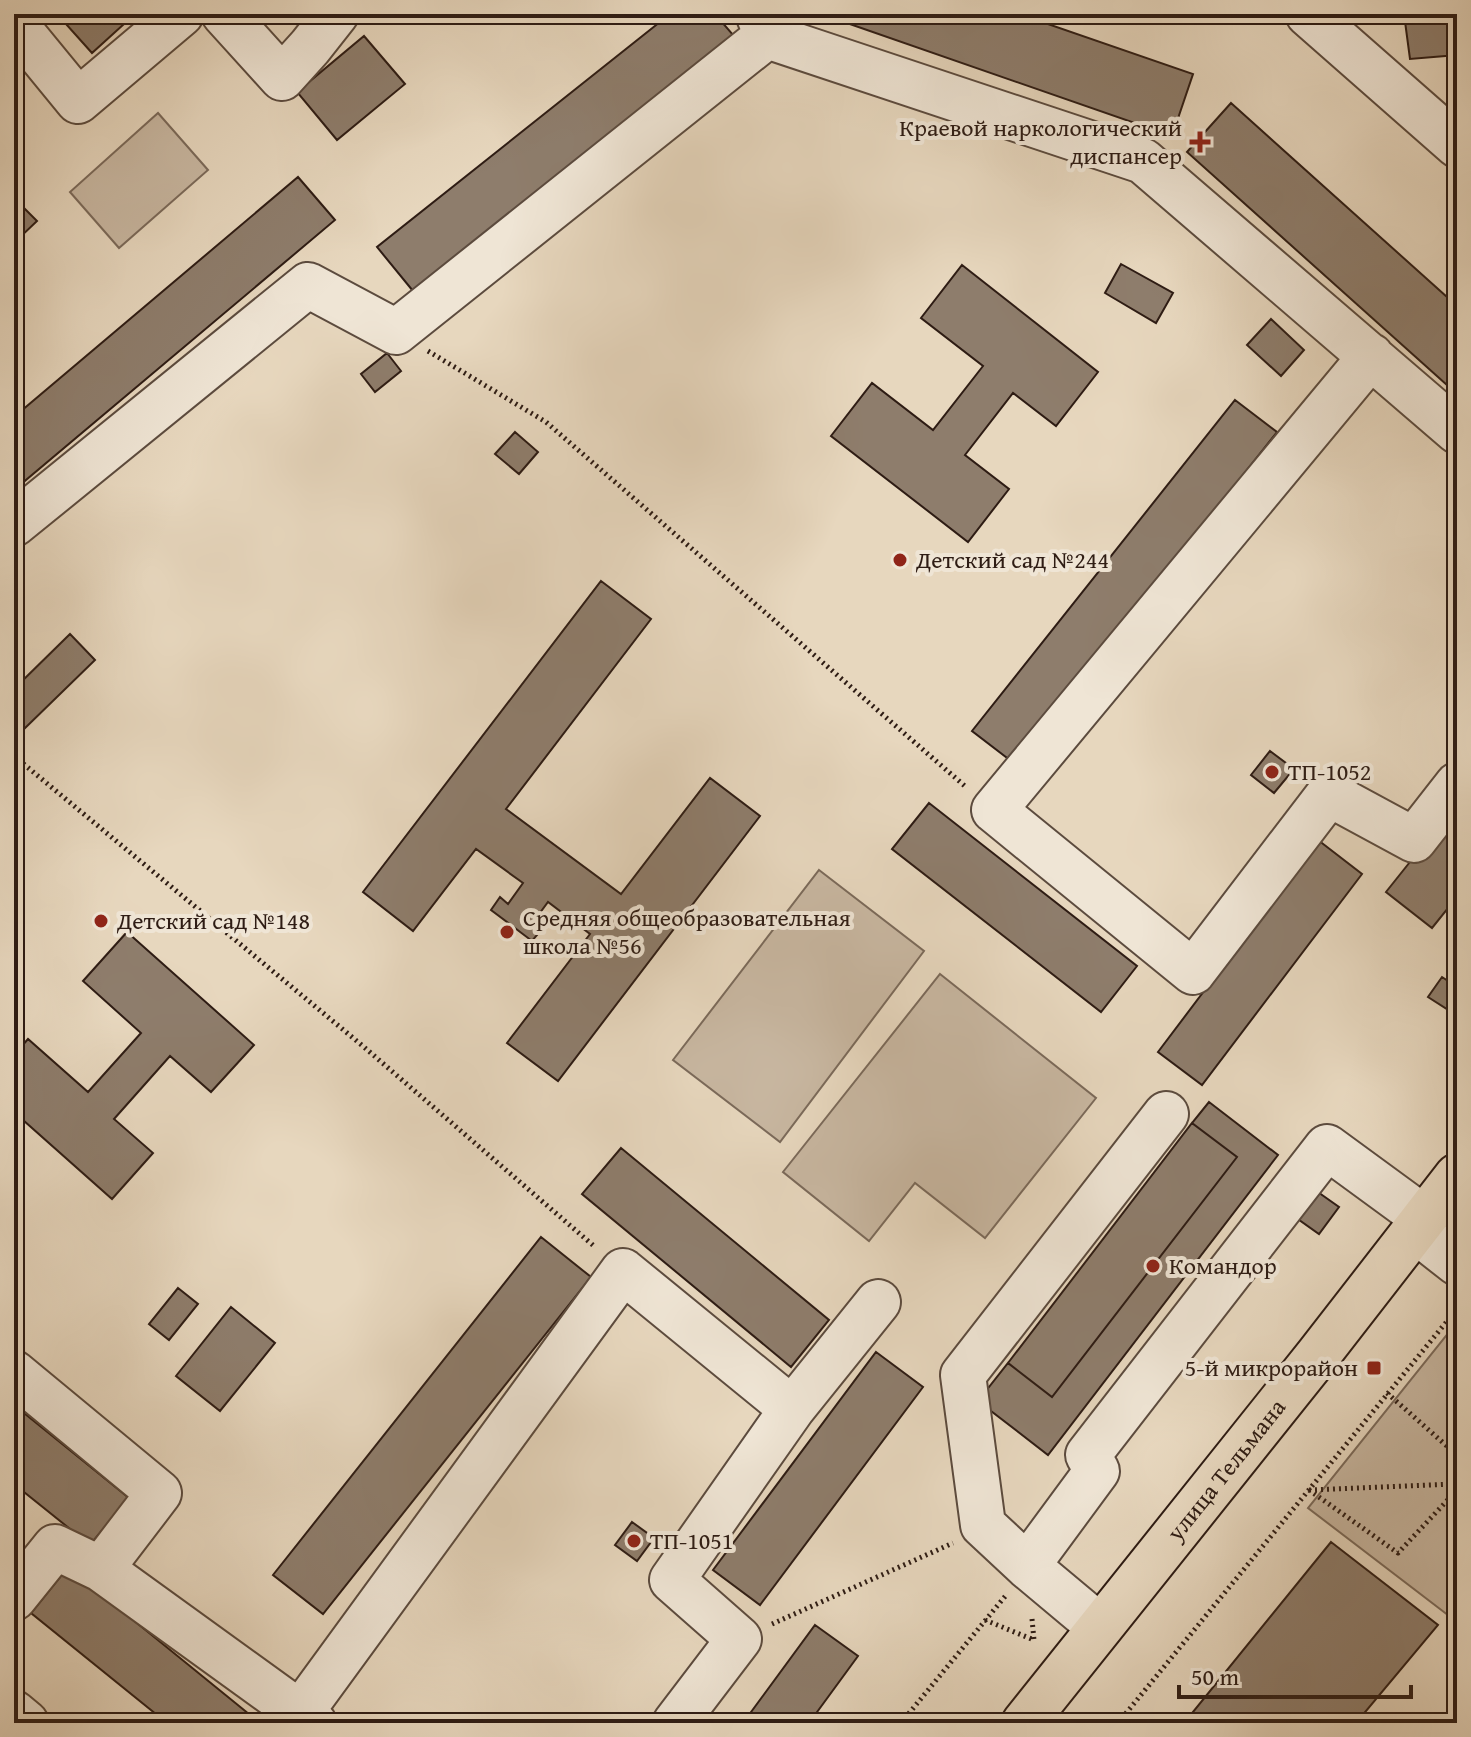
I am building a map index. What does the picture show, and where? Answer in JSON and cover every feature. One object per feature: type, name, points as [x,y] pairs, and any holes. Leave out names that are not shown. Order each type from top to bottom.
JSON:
[{"type":"main road","name":"улица Тельмана","points":[[1024,1723],[1457,1176]]},
{"type":"street","points":[[14,23],[78,101],[181,14]]},
{"type":"street","points":[[224,14],[282,78],[336,14]]},
{"type":"street","points":[[1317,17],[1457,145]]},
{"type":"street","points":[[14,524],[308,285],[396,332],[763,25],[1143,161],[1457,431]]},
{"type":"street","points":[[1371,356],[994,810],[1193,972],[1329,794],[1414,840],[1457,785]]},
{"type":"street","points":[[1100,1627],[983,1525],[963,1375],[1166,1114]]},
{"type":"street","points":[[1027,1566],[1097,1471],[1088,1455],[1327,1147],[1419,1224],[1457,1263]]},
{"type":"street","points":[[14,1598],[55,1547],[101,1569],[308,1718],[623,1271],[792,1409]]},
{"type":"street","points":[[675,1723],[739,1639],[672,1580],[792,1409],[878,1302]]},
{"type":"street","points":[[14,1373],[159,1493],[101,1569]]},
{"type":"street","points":[[14,1713],[26,1723]]},
{"type":"path","points":[[396,332],[546,422],[994,810]]},
{"type":"path","points":[[14,756],[364,1047],[623,1271]]},
{"type":"path","points":[[1118,1723],[1457,1309]]},
{"type":"path","points":[[1387,1393],[1457,1455]]},
{"type":"path","points":[[1456,1487],[1454,1474],[1457,1464]]},
{"type":"path","points":[[1309,1490],[1456,1487]]},
{"type":"path","points":[[1309,1490],[1398,1553],[1456,1487]]},
{"type":"path","points":[[739,1639],[965,1538]]},
{"type":"path","points":[[901,1723],[1027,1566]]},
{"type":"path","points":[[985,1620],[1034,1640]]},
{"type":"shaded area","points":[[158,113],[208,170],[119,248],[70,192]]},
{"type":"shaded area","points":[[819,870],[924,951],[780,1142],[673,1060]]},
{"type":"shaded area","points":[[940,974],[1096,1098],[985,1238],[915,1183],[869,1241],[783,1172]]},
{"type":"shaded area","points":[[1457,1322],[1457,1622],[1308,1508]]},
{"type":"building","points":[[57,14],[135,14],[92,53]]},
{"type":"building","points":[[670,14],[715,14],[734,36],[413,291],[377,247]]},
{"type":"building","points":[[821,14],[1019,14],[1193,74],[1172,136]]},
{"type":"building","points":[[1404,14],[1457,14],[1457,55],[1410,59]]},
{"type":"building","points":[[364,36],[405,84],[337,140],[297,92]]},
{"type":"building","points":[[1231,103],[1457,306],[1457,394],[1187,152]]},
{"type":"building","points":[[298,177],[335,220],[14,490],[14,417]]},
{"type":"building","points":[[14,200],[37,221],[14,243]]},
{"type":"building","points":[[1121,264],[1173,293],[1156,323],[1105,293]]},
{"type":"building","points":[[962,265],[1098,372],[1056,426],[1013,393],[965,455],[1009,489],[968,542],[831,436],[872,383],[933,430],[983,366],[921,318]]},
{"type":"building","points":[[1271,319],[1304,350],[1281,376],[1247,345]]},
{"type":"building","points":[[387,353],[401,371],[375,392],[361,374]]},
{"type":"building","points":[[1235,400],[1277,432],[1015,764],[972,731]]},
{"type":"building","points":[[515,432],[538,452],[519,474],[495,454]]},
{"type":"building","points":[[601,581],[651,619],[506,809],[621,894],[710,778],[760,816],[558,1081],[507,1043],[590,934],[548,902],[534,921],[543,928],[532,941],[491,910],[500,897],[508,904],[523,883],[476,849],[413,931],[363,892]]},
{"type":"building","points":[[70,634],[95,660],[22,731],[14,722],[14,689]]},
{"type":"building","name":"ТП-1052","points":[[1270,751],[1294,769],[1274,793],[1251,775]]},
{"type":"building","points":[[929,803],[1137,966],[1101,1012],[892,849]]},
{"type":"building","points":[[1457,803],[1457,897],[1432,928],[1386,892]]},
{"type":"building","points":[[1318,840],[1362,874],[1202,1085],[1158,1052]]},
{"type":"building","points":[[127,932],[254,1045],[211,1092],[170,1056],[114,1119],[153,1153],[112,1199],[14,1112],[14,1055],[28,1039],[88,1092],[141,1033],[83,981]]},
{"type":"building","points":[[1442,977],[1457,987],[1457,1000],[1450,1011],[1428,997]]},
{"type":"building","points":[[1209,1102],[1278,1155],[1048,1455],[978,1401],[1008,1363],[1052,1397],[1237,1157],[1192,1123]]},
{"type":"building","points":[[1192,1123],[1237,1157],[1052,1397],[1008,1363]]},
{"type":"building","points":[[621,1148],[829,1320],[791,1367],[582,1194]]},
{"type":"building","points":[[1315,1190],[1339,1207],[1319,1234],[1295,1217]]},
{"type":"building","points":[[541,1237],[591,1277],[323,1614],[273,1575]]},
{"type":"building","points":[[178,1288],[198,1304],[169,1340],[149,1324]]},
{"type":"building","points":[[231,1307],[275,1343],[220,1411],[176,1376]]},
{"type":"building","points":[[876,1352],[923,1387],[760,1605],[713,1570]]},
{"type":"building","points":[[14,1405],[129,1498],[90,1545],[14,1484]]},
{"type":"building","name":"ТП-1051","points":[[632,1522],[654,1538],[637,1561],[615,1545]]},
{"type":"building","points":[[1331,1542],[1438,1625],[1356,1723],[1184,1723]]},
{"type":"building","points":[[68,1567],[260,1723],[167,1723],[31,1613]]},
{"type":"building","points":[[815,1625],[858,1656],[809,1723],[743,1723]]},
{"type":"place","name":"Краевой наркологический диспансер","points":[[1200,142]]},
{"type":"place","name":"Детский сад №244","points":[[900,560]]},
{"type":"place","name":"ТП-1052","points":[[1272,772]]},
{"type":"place","name":"Детский сад №148","points":[[101,921]]},
{"type":"place","name":"Средняя общеобразовательная школа №56","points":[[507,932]]},
{"type":"place","name":"Командор","points":[[1153,1266]]},
{"type":"place","name":"5-й микрорайон","points":[[1374,1368]]},
{"type":"place","name":"ТП-1051","points":[[634,1541]]}]
